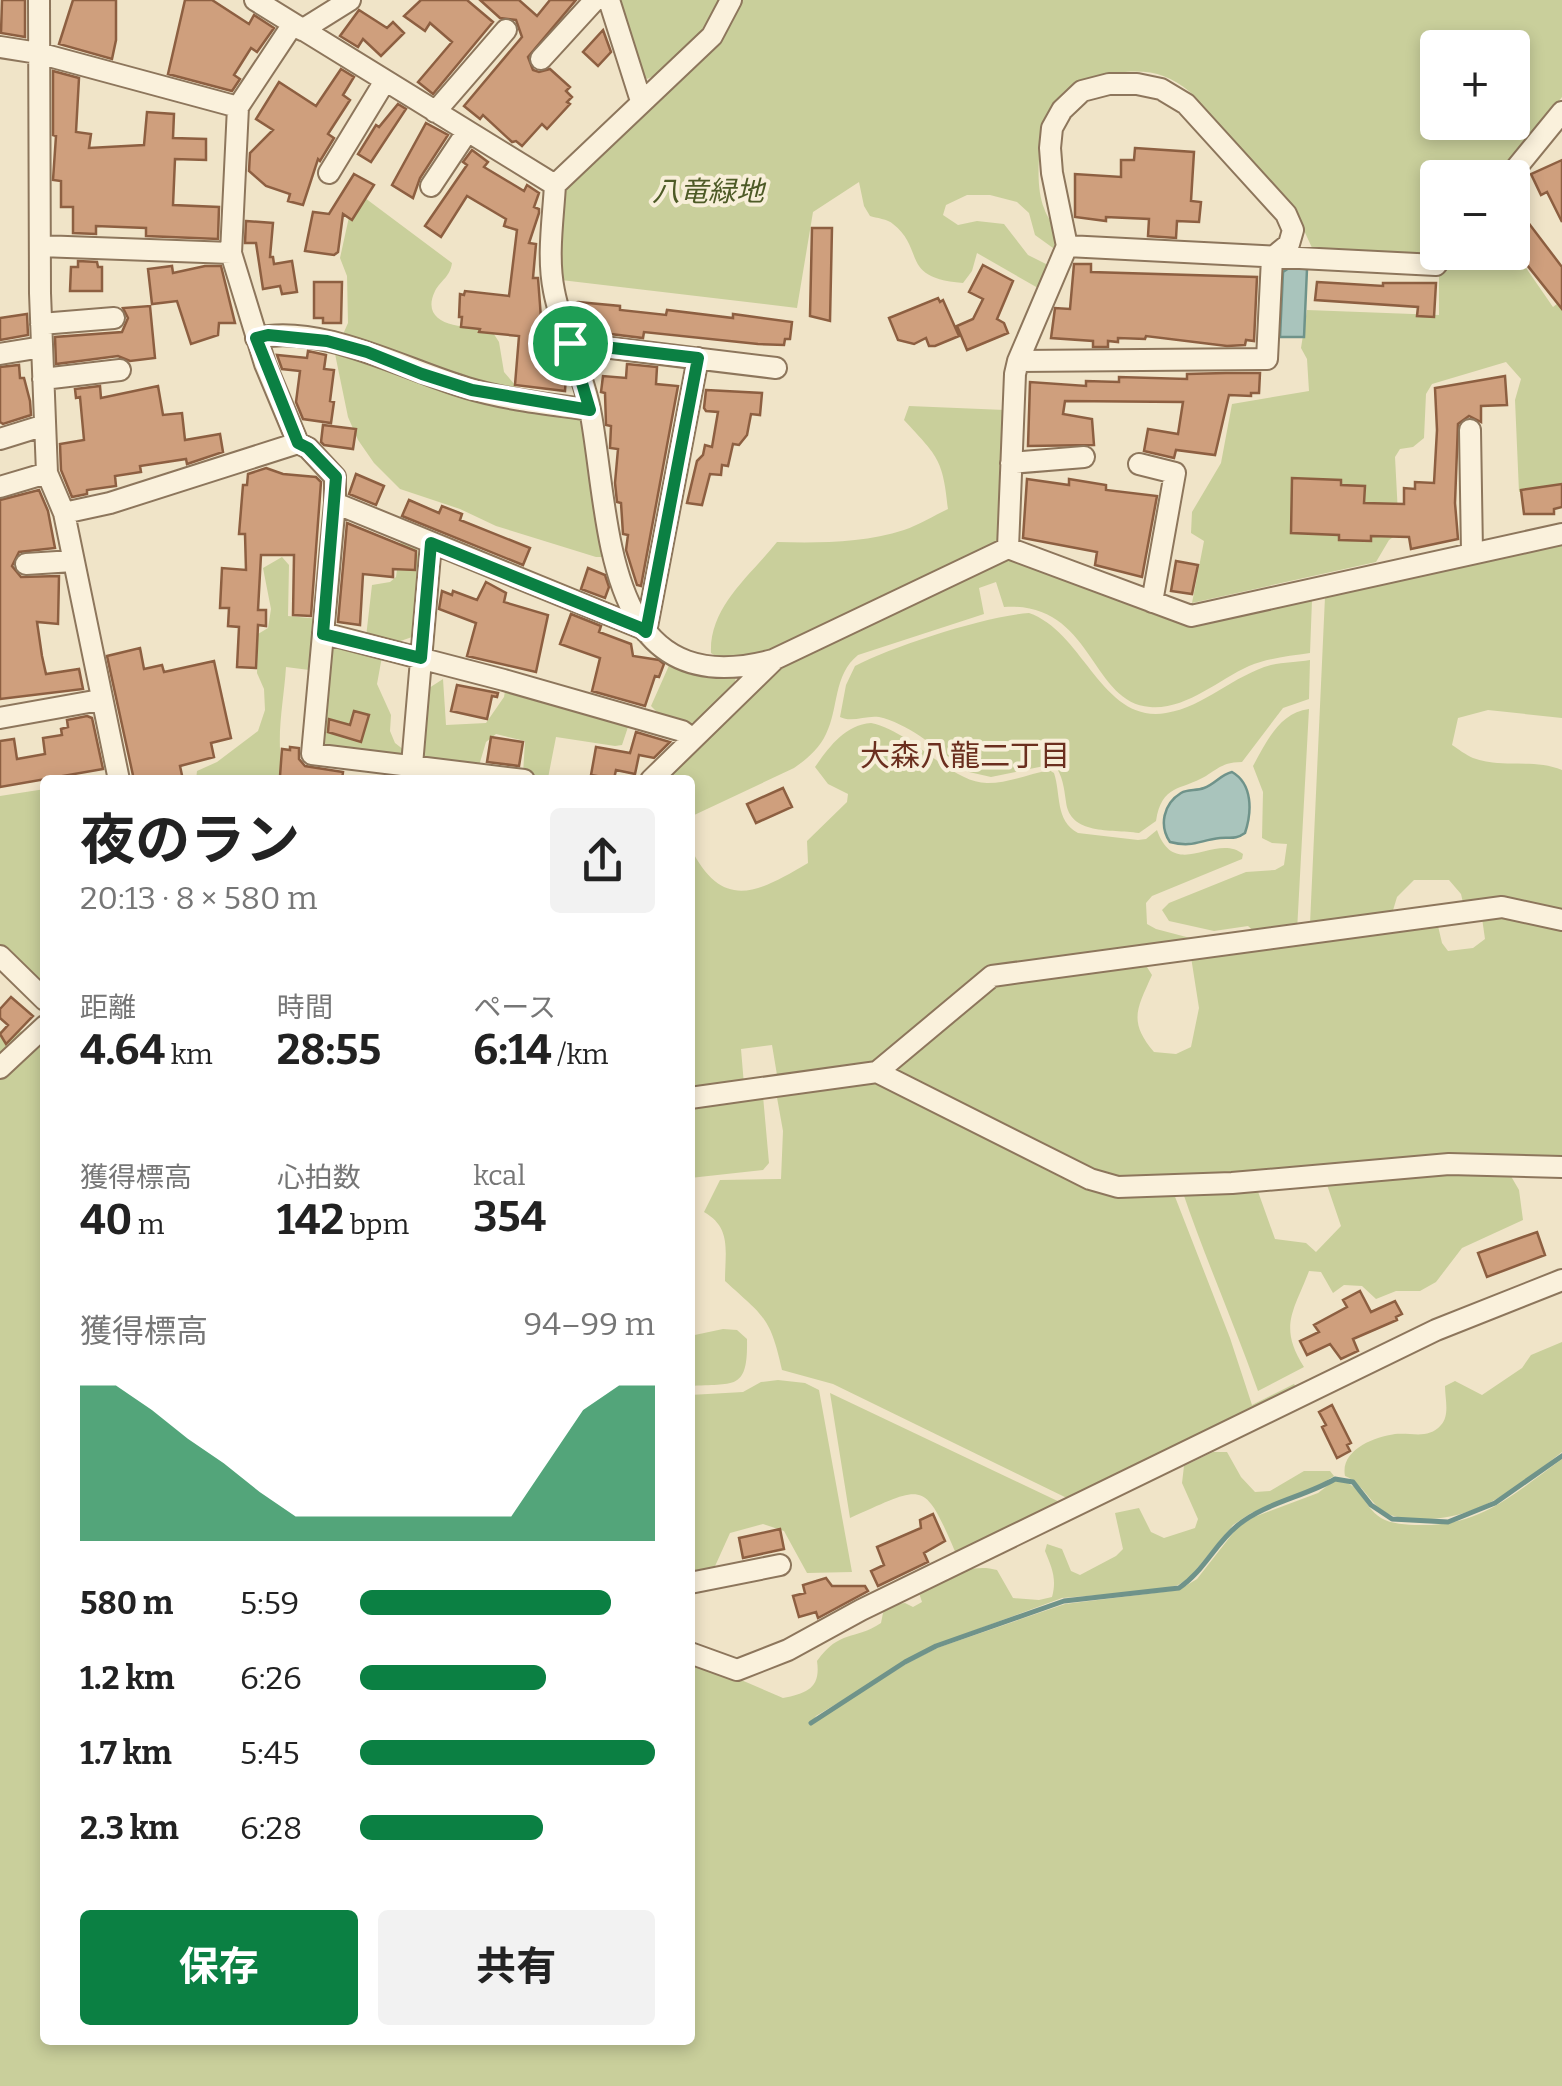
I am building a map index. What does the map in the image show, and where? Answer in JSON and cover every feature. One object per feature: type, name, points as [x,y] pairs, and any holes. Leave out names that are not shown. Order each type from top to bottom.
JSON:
[{"type":"street","points":[[39,0],[41,324],[47,473],[64,512],[118,775]]},
{"type":"street","points":[[255,0],[555,185]]},
{"type":"street","points":[[350,0],[298,27],[238,107],[231,253],[256,338],[298,443],[336,477],[312,754],[487,775]]},
{"type":"street","points":[[541,59],[595,0]]},
{"type":"street","points":[[609,0],[641,101]]},
{"type":"street","points":[[731,0],[712,36],[555,185],[553,280],[590,410],[620,588],[644,630],[668,652],[703,666],[743,668],[775,659],[1008,548],[1191,616],[1562,534]]},
{"type":"street","points":[[434,112],[506,30]]},
{"type":"street","points":[[0,47],[38,53],[238,107]]},
{"type":"street","points":[[329,173],[385,81]]},
{"type":"street","points":[[1008,548],[1018,360],[1067,246],[1052,173],[1052,128],[1062,110],[1082,91],[1108,84],[1161,89],[1186,104],[1286,214],[1293,230],[1289,244],[1272,258],[1267,360],[1018,360]]},
{"type":"street","points":[[1525,160],[1560,123]]},
{"type":"street","points":[[430,186],[467,132]]},
{"type":"street","points":[[40,246],[231,253]]},
{"type":"street","points":[[1067,246],[1420,265]]},
{"type":"street","points":[[41,324],[114,318]]},
{"type":"street","points":[[256,338],[268,335],[327,341],[472,390],[590,410]]},
{"type":"street","points":[[570,343],[776,368]]},
{"type":"street","points":[[0,354],[42,347]]},
{"type":"street","points":[[644,630],[698,358]]},
{"type":"street","points":[[43,379],[120,370]]},
{"type":"street","points":[[0,440],[45,425]]},
{"type":"street","points":[[1470,430],[1472,552]]},
{"type":"street","points":[[64,512],[110,503],[298,443]]},
{"type":"street","points":[[1011,463],[1084,457]]},
{"type":"street","points":[[1139,464],[1176,473],[1152,602]]},
{"type":"street","points":[[0,487],[47,473]]},
{"type":"street","points":[[335,504],[644,630]]},
{"type":"street","points":[[412,765],[431,543]]},
{"type":"street","points":[[26,564],[73,561]]},
{"type":"street","points":[[323,634],[682,731],[693,739]]},
{"type":"street","points":[[656,775],[775,659]]},
{"type":"street","points":[[0,718],[100,700]]},
{"type":"street","points":[[695,1097],[877,1072],[992,976],[1502,907],[1562,920]]},
{"type":"street","points":[[0,956],[40,995]]},
{"type":"street","points":[[0,1068],[40,1031]]},
{"type":"street","points":[[877,1072],[1106,1185],[1232,1184],[1449,1164],[1562,1167]]},
{"type":"street","points":[[695,1655],[736,1670],[788,1650],[861,1610],[1420,1338],[1562,1280]]},
{"type":"street","points":[[695,1582],[780,1564]]},
{"type":"green space","points":[[619,0],[722,0],[692,47],[671,66],[647,79],[637,70]]},
{"type":"green space","name":"八竜緑地","points":[[740,0],[1562,0],[1562,97],[1530,137],[1530,30],[1420,30],[1420,140],[1528,140],[1512,160],[1420,160],[1420,256],[1313,250],[1296,213],[1190,92],[1160,75],[1125,72],[1079,82],[1066,90],[1050,113],[1041,146],[1039,180],[1045,212],[1060,235],[1053,248],[1035,235],[1029,213],[1017,202],[990,195],[967,195],[946,205],[943,215],[958,225],[977,221],[1004,224],[1028,255],[1048,265],[1038,288],[977,253],[972,271],[963,283],[930,275],[921,269],[909,243],[891,222],[870,216],[859,182],[813,212],[797,308],[561,280],[557,263],[563,185]]},
{"type":"green space","points":[[361,195],[452,263],[435,291],[433,312],[447,323],[490,328],[499,342],[504,372],[527,399],[340,341],[348,323],[347,276],[340,258],[349,217]]},
{"type":"green space","points":[[1442,270],[1527,270],[1553,307],[1562,300],[1562,489],[1519,492],[1515,400],[1521,379],[1506,362],[1432,384],[1426,394],[1424,438],[1413,447],[1400,449],[1395,457],[1399,533],[1389,540],[1376,562],[1192,603],[1204,541],[1191,533],[1192,512],[1221,463],[1232,404],[1309,391],[1307,359],[1301,348],[1307,310],[1439,315],[1439,274]]},
{"type":"green space","points":[[334,349],[583,415],[608,557],[596,557],[496,526],[400,489],[358,440],[348,417]]},
{"type":"green space","points":[[909,406],[1005,410],[997,543],[767,656],[722,660],[711,653],[712,636],[724,607],[777,542],[873,538],[910,528],[948,509],[941,468],[904,420]]},
{"type":"green space","points":[[401,540],[417,549],[420,569],[412,637],[395,643],[366,637],[372,585],[396,577]]},
{"type":"green space","points":[[1562,543],[1562,718],[1488,710],[1458,718],[1452,745],[1484,761],[1562,770],[1562,915],[1464,907],[1461,894],[1449,880],[1414,880],[1397,897],[1391,917],[1310,924],[1325,597],[1329,593]]},
{"type":"green space","points":[[1008,556],[1185,622],[1312,600],[1310,653],[1257,663],[1189,699],[1150,707],[1130,701],[1114,689],[1073,635],[1056,620],[1033,609],[1004,607],[996,582],[979,588],[984,614],[858,655],[844,672],[830,724],[812,753],[794,768],[695,815],[695,775],[671,775],[778,670],[809,649]]},
{"type":"green space","points":[[282,557],[289,565],[288,616],[320,619],[317,671],[286,667],[280,755],[282,767],[292,775],[197,775],[258,731],[265,710],[264,689],[257,673],[258,634],[268,628],[271,609],[263,568]]},
{"type":"green space","points":[[1029,613],[1065,638],[1125,705],[1144,713],[1180,710],[1257,670],[1310,660],[1309,699],[1283,708],[1242,762],[1223,766],[1168,794],[1156,821],[1139,833],[1093,828],[1075,820],[1069,813],[1054,764],[991,777],[969,772],[915,733],[891,721],[879,717],[840,717],[846,685],[855,666],[940,633]]},
{"type":"green space","points":[[331,640],[383,651],[377,684],[391,715],[390,731],[408,761],[317,749]]},
{"type":"green space","points":[[671,661],[694,670],[736,677],[732,693],[705,718],[686,725],[663,718],[651,706]]},
{"type":"green space","points":[[443,679],[446,725],[486,723],[504,697],[506,685],[630,721],[622,745],[556,737],[549,775],[523,774],[525,741],[496,734],[486,742],[478,769],[419,759],[426,690]]},
{"type":"green space","points":[[1309,709],[1297,931],[1258,935],[1248,926],[1214,931],[1169,921],[1162,910],[1169,903],[1246,872],[1275,870],[1284,865],[1287,844],[1262,838],[1263,792],[1253,766],[1282,722]]},
{"type":"green space","points":[[871,723],[902,736],[974,781],[1003,782],[1049,770],[1054,773],[1062,814],[1078,833],[1138,840],[1157,830],[1174,853],[1232,849],[1243,854],[1242,859],[1152,896],[1146,903],[1147,924],[1194,939],[990,971],[874,1064],[778,1081],[772,1045],[741,1049],[744,1085],[695,1091],[695,855],[715,881],[741,891],[772,883],[808,863],[807,841],[847,802],[848,794],[828,784],[815,767],[832,745]]},
{"type":"green space","points":[[40,790],[40,985],[0,945],[0,796]]},
{"type":"green space","points":[[1502,915],[1562,928],[1562,1164],[1173,1179],[1102,1178],[894,1073],[896,1064],[1000,983],[1145,964],[1152,975],[1139,1006],[1141,1032],[1154,1052],[1176,1054],[1191,1047],[1199,1008],[1191,957],[1438,926],[1448,951],[1473,948],[1485,939],[1482,918]]},
{"type":"green space","points":[[0,1031],[40,1032],[40,2045],[695,2045],[695,1660],[783,1698],[792,1696],[811,1688],[817,1677],[817,1661],[833,1644],[881,1623],[889,1605],[905,1603],[913,1607],[922,1602],[918,1590],[947,1577],[977,1568],[997,1570],[1013,1598],[1039,1600],[1052,1597],[1053,1591],[1047,1544],[1062,1549],[1071,1571],[1080,1575],[1123,1549],[1115,1513],[1139,1508],[1151,1532],[1164,1538],[1195,1528],[1198,1519],[1182,1483],[1184,1466],[1213,1452],[1227,1452],[1255,1492],[1270,1491],[1304,1471],[1330,1471],[1334,1476],[1233,1525],[1189,1578],[1178,1585],[1161,1590],[1062,1598],[935,1645],[816,1716],[811,1724],[937,1648],[1065,1604],[1179,1590],[1197,1579],[1237,1528],[1254,1517],[1318,1493],[1335,1480],[1356,1489],[1385,1520],[1409,1525],[1441,1524],[1496,1506],[1562,1459],[1562,2086],[0,2086]]},
{"type":"green space","points":[[869,1078],[1087,1183],[1172,1189],[1252,1405],[1294,1384],[1299,1392],[1073,1501],[833,1384],[782,1370],[774,1338],[764,1319],[725,1281],[723,1233],[704,1212],[720,1180],[781,1179],[783,1131],[776,1092]]},
{"type":"green space","points":[[763,1096],[769,1163],[763,1170],[695,1177],[695,1104]]},
{"type":"green space","points":[[1450,1171],[1508,1171],[1519,1190],[1523,1220],[1462,1248],[1436,1282],[1420,1291],[1396,1291],[1376,1299],[1362,1286],[1344,1285],[1333,1293],[1321,1272],[1309,1271],[1290,1329],[1304,1367],[1258,1391],[1182,1190],[1256,1186],[1275,1239],[1306,1243],[1316,1252],[1341,1226],[1326,1182]]},
{"type":"green space","points":[[737,1330],[747,1339],[745,1368],[736,1381],[695,1386],[695,1335]]},
{"type":"green space","points":[[1562,1342],[1562,1452],[1512,1490],[1457,1515],[1415,1519],[1385,1512],[1345,1476],[1348,1459],[1360,1446],[1395,1434],[1436,1430],[1445,1417],[1445,1386],[1455,1381],[1482,1395],[1522,1368],[1531,1355]]},
{"type":"green space","points":[[761,1382],[805,1383],[819,1390],[852,1572],[807,1573],[784,1531],[763,1524],[730,1533],[711,1575],[695,1578],[695,1395],[743,1392]]},
{"type":"green space","points":[[830,1393],[1066,1505],[958,1558],[937,1513],[920,1495],[894,1499],[850,1518]]},
{"type":"water","points":[[1289,268],[1307,269],[1304,337],[1280,337],[1283,272]]},
{"type":"water","points":[[1232,772],[1244,784],[1249,799],[1245,833],[1191,844],[1170,842],[1165,816],[1170,803],[1184,792],[1201,789]]},
{"type":"building","points":[[2,0],[25,0],[25,37],[1,33]]},
{"type":"building","points":[[73,0],[116,0],[112,59],[59,44]]},
{"type":"building","points":[[185,0],[212,0],[249,24],[254,15],[274,28],[257,52],[251,48],[234,75],[240,79],[232,91],[168,74]]},
{"type":"building","points":[[421,0],[467,0],[493,22],[433,94],[418,82],[452,42],[430,23],[425,31],[404,16]]},
{"type":"building","points":[[480,0],[519,0],[537,16],[550,0],[576,0],[528,57],[533,70],[550,69],[570,87],[566,91],[572,97],[567,102],[570,104],[547,129],[542,124],[522,146],[512,142],[483,115],[480,119],[464,106],[522,37],[516,20],[500,18]]},
{"type":"building","points":[[359,10],[387,28],[393,22],[404,33],[381,56],[363,39],[358,47],[340,36]]},
{"type":"building","points":[[603,30],[611,52],[598,66],[583,52]]},
{"type":"building","points":[[341,69],[354,77],[343,95],[350,100],[328,134],[334,138],[318,159],[303,205],[288,201],[290,194],[266,186],[249,171],[250,153],[273,130],[256,119],[279,82],[316,106]]},
{"type":"building","points":[[53,71],[79,78],[76,132],[91,134],[89,148],[144,145],[147,112],[174,114],[173,138],[206,139],[206,160],[175,159],[173,205],[219,207],[218,239],[146,236],[146,228],[96,226],[96,234],[73,233],[73,207],[61,207],[61,181],[53,180]]},
{"type":"building","points":[[398,104],[406,109],[371,162],[358,154],[376,125],[379,127]]},
{"type":"building","points":[[426,123],[448,135],[420,178],[413,198],[392,185]]},
{"type":"building","points":[[1135,148],[1194,152],[1191,201],[1201,202],[1199,222],[1177,221],[1176,238],[1148,236],[1149,219],[1106,217],[1106,221],[1075,217],[1075,174],[1121,177],[1121,160],[1134,160]]},
{"type":"building","points":[[472,150],[488,162],[484,167],[524,191],[527,185],[539,193],[534,207],[539,213],[529,243],[536,244],[533,278],[538,278],[541,318],[546,316],[551,333],[549,359],[561,360],[566,375],[565,391],[515,385],[519,336],[461,327],[460,294],[465,291],[509,296],[517,230],[504,226],[506,219],[467,196],[441,237],[425,226],[467,165],[463,162]]},
{"type":"building","points":[[1562,160],[1562,222],[1547,192],[1541,195],[1531,174]]},
{"type":"building","points":[[354,174],[374,185],[352,220],[343,214],[338,252],[334,255],[305,251],[313,212],[329,214]]},
{"type":"building","points":[[246,221],[273,223],[270,257],[274,264],[292,261],[297,292],[282,294],[280,286],[263,289],[256,243],[245,243]]},
{"type":"building","points":[[1530,225],[1562,267],[1562,309],[1530,269]]},
{"type":"building","points":[[812,228],[832,228],[830,321],[810,316]]},
{"type":"building","points":[[78,261],[97,262],[102,267],[102,291],[70,291],[71,267],[78,267]]},
{"type":"building","points":[[1074,264],[1091,264],[1091,272],[1257,277],[1254,341],[1227,346],[1146,336],[1118,338],[1118,342],[1108,341],[1108,347],[1093,347],[1093,341],[1051,338],[1055,308],[1070,309]]},
{"type":"building","points":[[983,265],[1013,281],[997,319],[1004,323],[1008,333],[967,350],[957,326],[973,319],[983,299],[969,292]]},
{"type":"building","points":[[172,266],[173,273],[221,266],[235,323],[219,323],[218,335],[191,344],[177,301],[152,304],[148,269]]},
{"type":"building","points":[[314,282],[342,282],[341,323],[323,323],[323,318],[314,318]]},
{"type":"building","points":[[1317,282],[1383,286],[1436,283],[1434,317],[1417,316],[1418,307],[1315,300]]},
{"type":"building","points":[[938,298],[943,300],[959,336],[935,346],[929,346],[926,338],[914,344],[898,340],[889,318]]},
{"type":"building","points":[[578,302],[666,315],[667,310],[792,322],[790,339],[785,339],[784,345],[758,344],[644,332],[643,338],[579,330],[572,305]]},
{"type":"building","points":[[150,306],[155,358],[130,361],[118,356],[56,364],[55,337],[122,332],[128,318],[123,308]]},
{"type":"building","points":[[27,314],[28,335],[0,340],[0,318]]},
{"type":"building","points":[[308,351],[326,355],[324,369],[334,370],[331,423],[303,419],[296,402],[300,371],[282,369],[277,355],[307,358]]},
{"type":"building","points":[[627,364],[657,367],[656,384],[678,386],[641,586],[637,585],[626,550],[628,535],[623,534],[615,483],[618,449],[610,448],[611,426],[606,425],[605,393],[601,392],[603,376],[626,378]]},
{"type":"building","points":[[19,365],[31,415],[3,424],[0,367]]},
{"type":"building","points":[[1260,373],[1259,393],[1229,395],[1215,455],[1176,450],[1174,458],[1144,451],[1148,429],[1178,434],[1183,402],[1065,401],[1063,414],[1092,419],[1094,445],[1028,446],[1030,382],[1086,386],[1086,381],[1119,382],[1119,377],[1187,379],[1187,374]]},
{"type":"building","points":[[1505,376],[1507,405],[1481,406],[1481,422],[1469,416],[1458,424],[1458,539],[1411,549],[1409,537],[1339,540],[1339,535],[1291,533],[1292,478],[1341,480],[1341,485],[1365,486],[1364,503],[1404,504],[1404,488],[1415,489],[1415,482],[1434,483],[1435,388]]},
{"type":"building","points":[[100,386],[101,398],[158,386],[163,415],[182,413],[185,440],[220,434],[223,452],[187,464],[186,459],[140,466],[141,472],[115,476],[116,486],[87,490],[87,494],[72,497],[61,470],[60,444],[84,440],[80,397],[76,398],[75,389]]},
{"type":"building","points":[[706,390],[762,393],[760,415],[751,414],[747,435],[739,445],[733,444],[728,466],[722,465],[721,475],[710,474],[702,505],[687,503],[697,461],[705,445],[712,447],[718,412],[704,408]]},
{"type":"building","points":[[323,425],[356,429],[353,449],[324,445]]},
{"type":"building","points":[[266,468],[316,477],[321,482],[311,616],[293,615],[294,555],[261,555],[258,610],[266,610],[266,626],[258,625],[256,668],[237,667],[239,627],[228,626],[229,608],[220,608],[222,568],[246,570],[245,534],[239,534],[243,485],[247,485],[248,474]]},
{"type":"building","points":[[356,474],[384,486],[376,505],[349,494]]},
{"type":"building","points":[[1027,479],[1069,485],[1069,479],[1106,485],[1106,490],[1157,496],[1142,577],[1095,565],[1097,552],[1023,538]]},
{"type":"building","points":[[1562,484],[1562,507],[1554,509],[1554,514],[1524,514],[1521,490]]},
{"type":"building","points":[[39,490],[48,511],[55,548],[19,552],[12,566],[21,577],[59,576],[58,624],[37,622],[42,656],[46,674],[79,669],[83,689],[0,699],[0,500]]},
{"type":"building","points":[[409,500],[439,513],[442,506],[462,514],[460,520],[530,548],[523,565],[402,516]]},
{"type":"building","points":[[347,523],[416,551],[415,570],[393,569],[393,577],[363,574],[360,625],[338,622]]},
{"type":"building","points":[[1176,561],[1198,565],[1192,594],[1171,591]]},
{"type":"building","points":[[588,568],[605,575],[609,587],[605,598],[581,589]]},
{"type":"building","points":[[486,582],[506,593],[504,602],[548,615],[536,672],[467,656],[476,623],[439,609],[442,591],[477,600]]},
{"type":"building","points":[[571,614],[601,626],[599,632],[631,644],[633,656],[664,664],[659,677],[655,676],[645,706],[592,691],[600,658],[560,644]]},
{"type":"building","points":[[140,648],[144,669],[162,665],[164,672],[214,661],[231,738],[211,743],[214,757],[180,766],[182,775],[133,775],[107,656]]},
{"type":"building","points":[[457,685],[498,693],[497,697],[492,696],[487,719],[451,711]]},
{"type":"building","points":[[354,711],[369,715],[361,742],[328,732],[329,719],[350,725]]},
{"type":"building","points":[[92,718],[103,769],[40,775],[40,780],[0,787],[0,741],[14,739],[17,759],[45,754],[43,738],[62,735],[61,729],[68,727],[67,720]]},
{"type":"building","points":[[636,732],[670,742],[654,758],[639,755],[635,774],[616,770],[615,775],[591,775],[596,747],[630,753]]},
{"type":"building","points":[[491,737],[523,742],[519,766],[487,762]]},
{"type":"building","points":[[299,748],[299,759],[305,766],[343,772],[343,775],[280,775],[282,749]]},
{"type":"building","points":[[783,788],[792,807],[756,823],[747,804]]},
{"type":"building","points":[[11,997],[33,1016],[6,1044],[0,1034],[8,1025],[0,1018],[0,1009]]},
{"type":"building","points":[[1537,1232],[1545,1255],[1487,1277],[1478,1253]]},
{"type":"building","points":[[1360,1291],[1371,1312],[1395,1301],[1402,1314],[1397,1320],[1353,1339],[1358,1351],[1341,1359],[1330,1344],[1307,1355],[1300,1341],[1319,1332],[1314,1325],[1347,1307],[1343,1300]]},
{"type":"building","points":[[1332,1405],[1351,1443],[1347,1445],[1350,1451],[1337,1458],[1319,1412]]},
{"type":"building","points":[[933,1514],[945,1541],[924,1553],[928,1562],[878,1586],[871,1571],[884,1565],[877,1547],[921,1528],[920,1520]]},
{"type":"building","points":[[780,1529],[784,1549],[743,1558],[739,1538]]},
{"type":"building","points":[[826,1578],[832,1586],[865,1586],[868,1591],[818,1618],[816,1612],[799,1617],[793,1596],[805,1593],[803,1585]]},
{"type":"waterway","points":[[811,1723],[936,1646],[1064,1601],[1179,1588],[1229,1533],[1248,1518],[1335,1479],[1353,1482],[1371,1505],[1392,1519],[1448,1522],[1495,1503],[1562,1456]]},
{"type":"district","name":"大森八龍二丁目","points":[[965,756]]},
{"type":"route","points":[[268,335],[327,341],[472,390],[590,410],[570,343],[698,358],[646,632],[431,543],[421,658],[323,634],[336,477],[298,443],[256,338],[268,335]]}]
